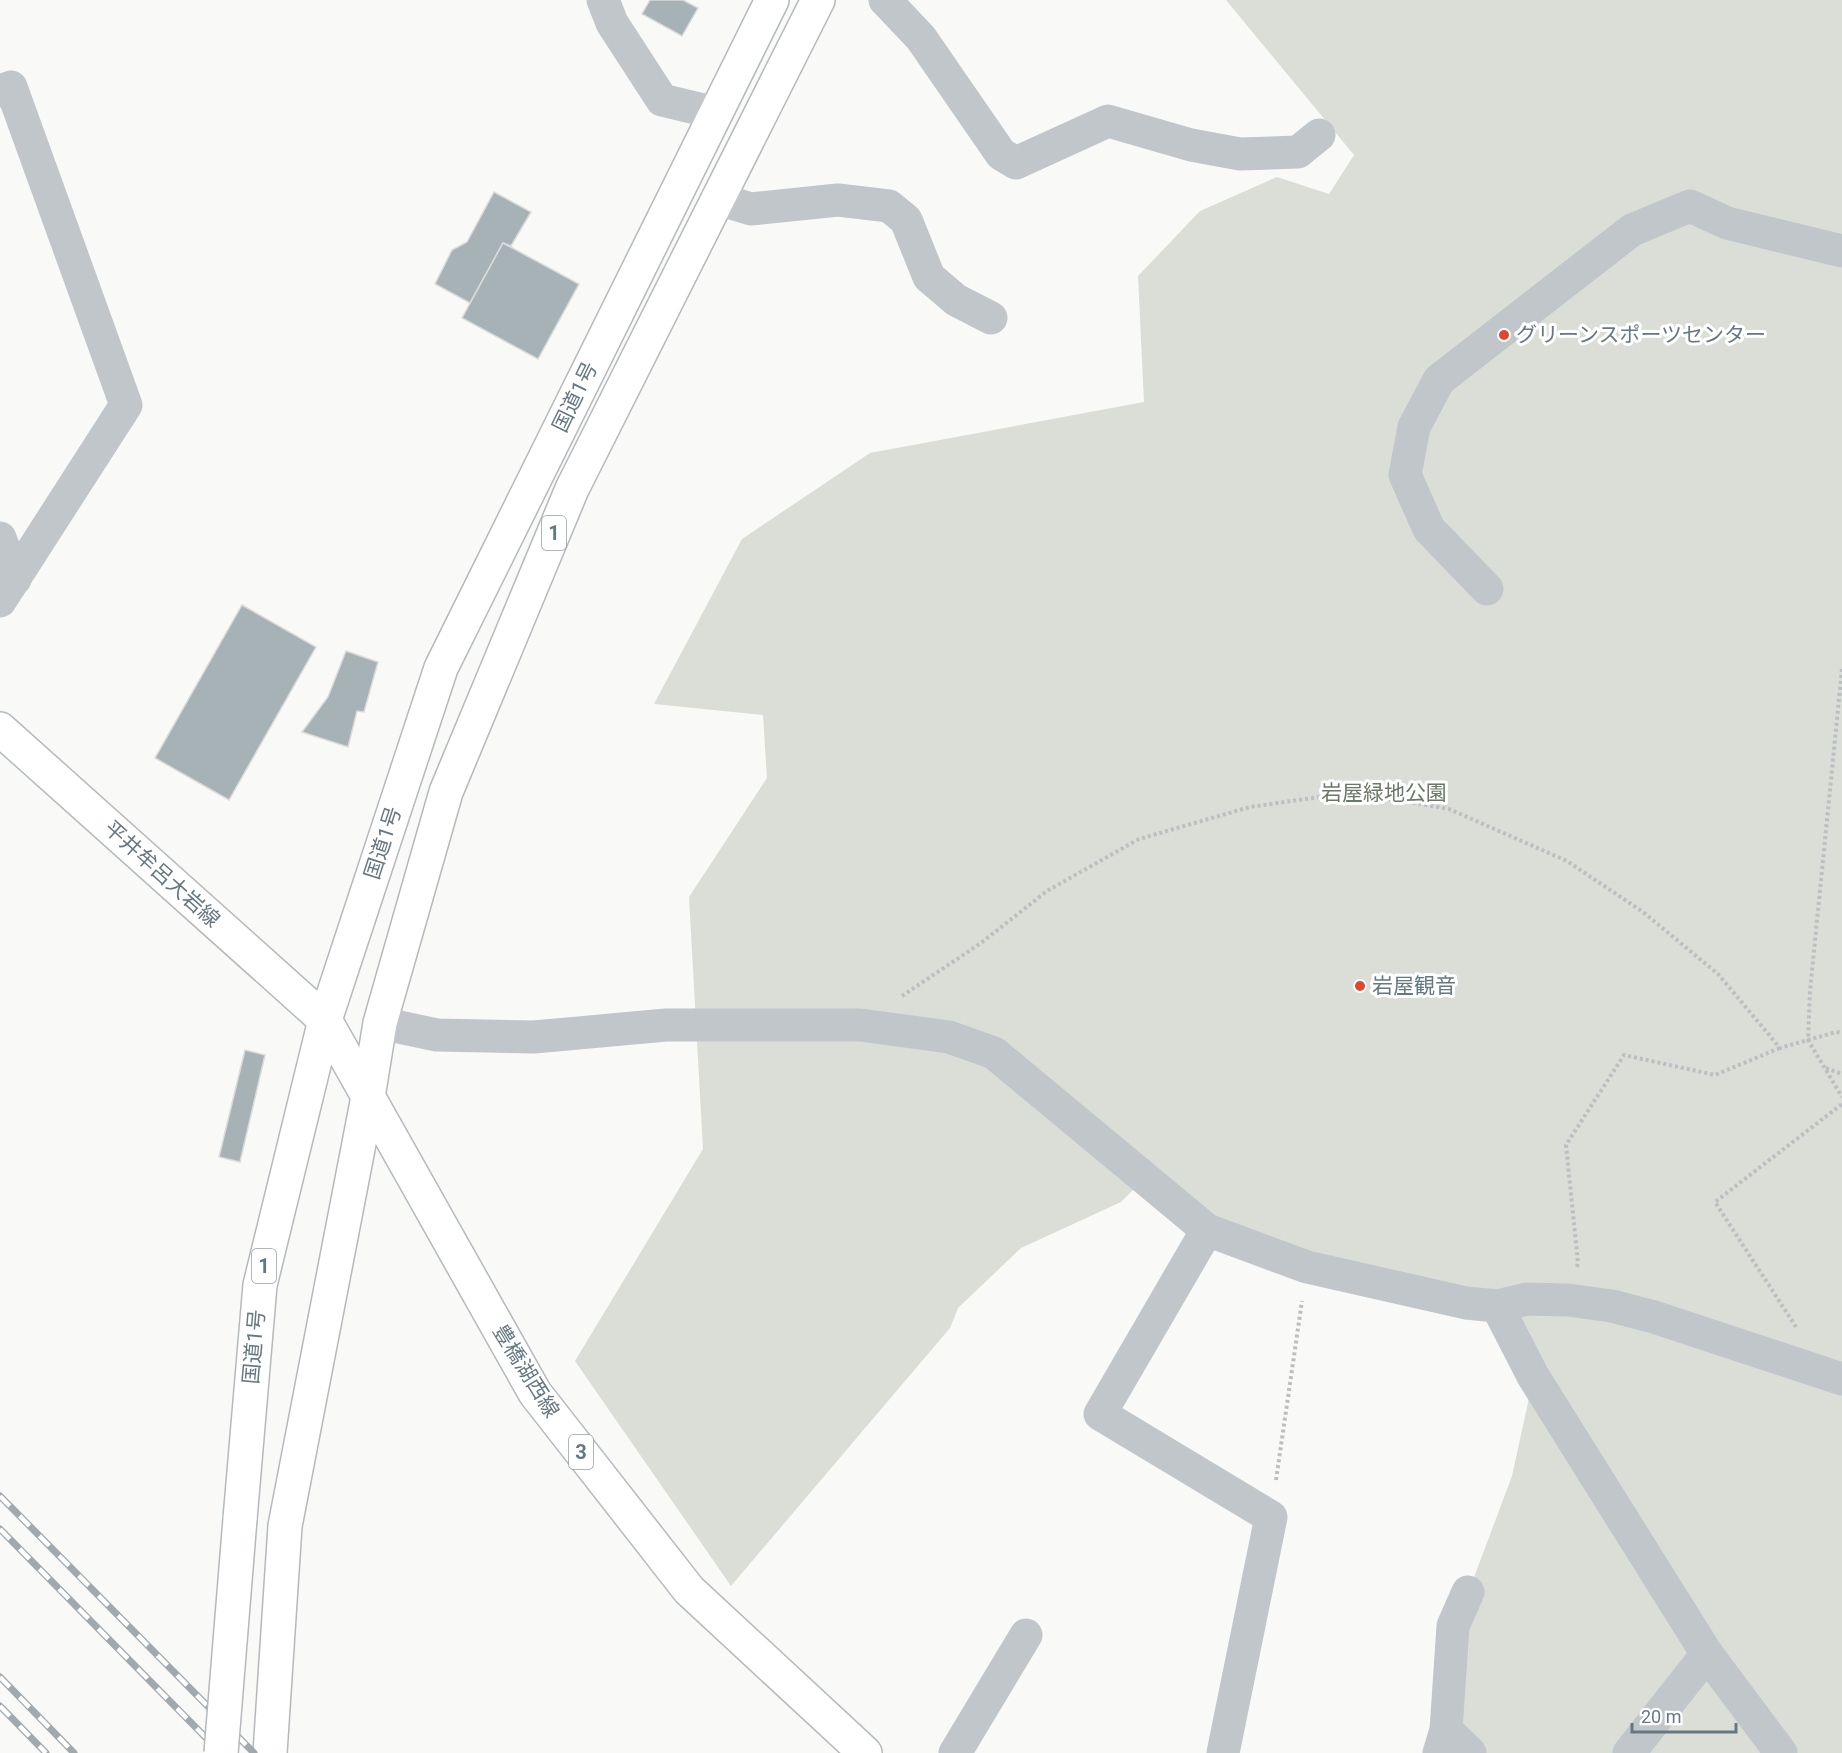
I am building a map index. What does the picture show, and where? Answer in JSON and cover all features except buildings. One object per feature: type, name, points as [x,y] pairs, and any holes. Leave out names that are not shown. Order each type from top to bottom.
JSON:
[{"type":"main road","name":"国道1号","points":[[221,1753],[260,1285],[325,1020],[441,668],[772,0]]},
{"type":"main road","name":"国道1号","points":[[270,1753],[285,1526],[368,1097],[380,1023],[446,792],[572,489],[818,0]]},
{"type":"main road","name":"平井牟呂大岩線","points":[[0,729],[325,1020]]},
{"type":"main road","name":"豊橋湖西線","points":[[325,1020],[536,1393],[689,1590],[865,1753]]},
{"type":"street","points":[[603,0],[612,23],[662,100],[716,114]]},
{"type":"street","points":[[885,0],[921,38],[1000,154],[1016,163],[1108,121],[1191,145],[1239,154],[1298,152],[1319,135]]},
{"type":"street","points":[[0,91],[10,87],[126,405],[8,590]]},
{"type":"street","points":[[718,199],[751,209],[838,200],[889,206],[906,219],[929,277],[956,300],[991,318]]},
{"type":"street","points":[[1487,589],[1429,529],[1405,475],[1414,427],[1439,380],[1632,230],[1690,206],[1727,223],[1842,251]]},
{"type":"street","points":[[0,538],[8,590]]},
{"type":"street","points":[[380,1023],[437,1035],[534,1037],[666,1025],[860,1025],[949,1037],[994,1053],[1207,1230],[1307,1267],[1466,1303],[1497,1306],[1527,1299],[1568,1300],[1612,1306],[1654,1317],[1842,1379]]},
{"type":"street","points":[[1207,1230],[1100,1414],[1271,1516],[1223,1753]]},
{"type":"street","points":[[1497,1306],[1533,1376],[1707,1654],[1781,1753]]},
{"type":"street","points":[[1468,1593],[1453,1626],[1442,1741],[1470,1753]]},
{"type":"street","points":[[955,1753],[1026,1635]]},
{"type":"street","points":[[1629,1753],[1707,1654]]},
{"type":"path","points":[[1842,669],[1810,992],[1808,1040],[1842,1097]]},
{"type":"path","points":[[860,1025],[981,943],[1047,891],[1140,839],[1250,807],[1319,797],[1398,800],[1449,809],[1567,861],[1642,912],[1718,974],[1780,1048]]},
{"type":"path","points":[[1568,1300],[1578,1263],[1566,1146],[1624,1055],[1715,1075],[1780,1048],[1836,1032],[1842,1033]]},
{"type":"path","points":[[1825,1068],[1842,1074]]},
{"type":"path","points":[[1798,1329],[1714,1202],[1842,1104]]},
{"type":"path","points":[[1271,1516],[1307,1267]]},
{"type":"green space","name":"岩屋緑地公園","points":[[1226,0],[1842,0],[1842,1753],[1442,1753],[1455,1628],[1512,1476],[1534,1375],[1497,1306],[1274,1248],[1138,1185],[1121,1202],[1021,1248],[958,1308],[950,1328],[731,1586],[575,1361],[703,1149],[689,897],[767,778],[763,715],[654,704],[742,539],[870,453],[1144,402],[1138,276],[1200,211],[1277,177],[1329,194],[1354,155]]},
{"type":"railway","points":[[0,1496],[254,1753]]},
{"type":"railway","points":[[0,1529],[221,1753]]},
{"type":"railway","points":[[0,1677],[74,1753]]},
{"type":"railway","points":[[0,1706],[46,1753]]},
{"type":"place","name":"グリーンスポーツセンター","points":[[1504,335]]},
{"type":"place","name":"岩屋観音","points":[[1360,986]]}]
